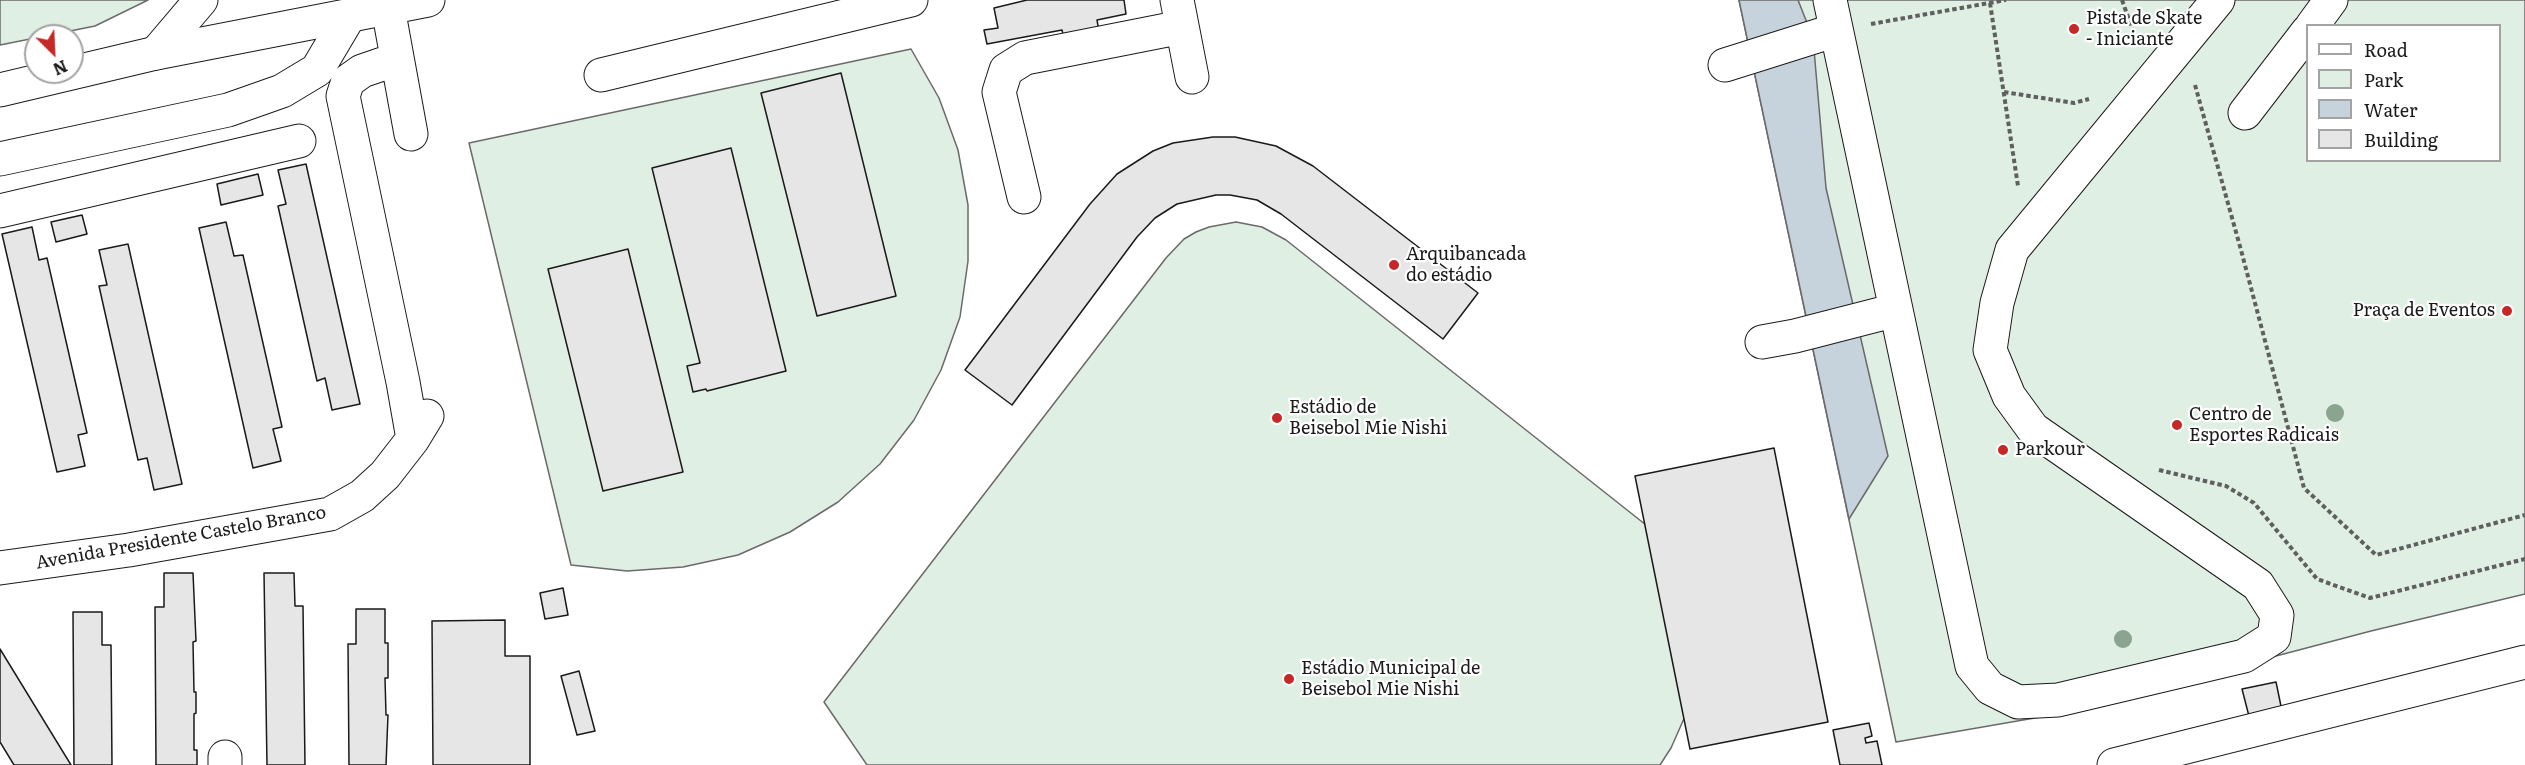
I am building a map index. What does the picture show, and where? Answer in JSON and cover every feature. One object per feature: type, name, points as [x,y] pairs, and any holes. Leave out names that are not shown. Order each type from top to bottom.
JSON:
[{"type":"main road","points":[[156,53],[201,0]]},
{"type":"main road","points":[[0,90],[156,53],[428,0]]},
{"type":"main road","points":[[601,75],[911,0]]},
{"type":"main road","points":[[1735,62],[1829,22],[1896,310],[1972,666],[1990,688],[2018,702],[2058,700],[2244,656],[2274,637],[2277,615],[2258,585],[2033,429],[2009,396],[1990,350],[1996,303],[2013,250],[2218,0]]},
{"type":"main road","points":[[2313,24],[2331,0]]},
{"type":"main road","points":[[387,8],[411,134]]},
{"type":"main road","points":[[1024,197],[999,92],[1006,70],[1024,58],[1179,13],[1192,77]]},
{"type":"main road","points":[[0,159],[112,137],[228,110],[282,91],[317,70],[349,16]]},
{"type":"main road","points":[[2244,113],[2306,32]]},
{"type":"main road","name":"Avenida Presidente Castelo Branco","points":[[0,568],[129,550],[330,514],[362,496],[385,474],[420,428],[403,382],[343,96],[348,81],[362,71],[397,59]]},
{"type":"main road","points":[[0,211],[299,141]]},
{"type":"main road","points":[[1762,342],[1795,336],[1896,310]]},
{"type":"main road","points":[[2114,765],[2525,662]]},
{"type":"path","points":[[1829,22],[2006,0]]},
{"type":"path","points":[[1990,3],[2026,235]]},
{"type":"path","points":[[2192,75],[2304,488],[2376,555],[2525,515]]},
{"type":"path","points":[[2004,92],[2074,103],[2093,98]]},
{"type":"path","points":[[2157,470],[2226,486],[2254,503],[2317,579],[2370,598],[2525,559]]},
{"type":"green space","points":[[0,0],[148,0],[95,26],[84,28],[84,24],[24,24],[24,40],[0,45]]},
{"type":"green space","name":"Centro de Esportes Radicais","points":[[1739,0],[2525,0],[2525,594],[2371,631],[2052,715],[1896,742]]},
{"type":"green space","points":[[911,49],[939,98],[958,150],[968,205],[968,261],[960,317],[941,370],[914,420],[880,464],[838,502],[790,532],[738,555],[683,567],[627,571],[571,565],[469,143]]},
{"type":"green space","name":"Estádio de Beisebol Mie Nishi","points":[[1236,222],[1262,227],[1286,240],[1713,578],[1694,696],[1671,748],[1660,765],[867,765],[824,702],[1166,258],[1184,239],[1196,232]]},
{"type":"water","points":[[1739,0],[1798,0],[1813,38],[1826,188],[1888,456],[1849,519]]},
{"type":"building","points":[[1027,0],[1124,0],[1126,14],[1097,20],[1100,37],[1065,44],[1062,30],[987,44],[984,30],[998,28],[994,8]]},
{"type":"building","points":[[841,73],[896,296],[817,316],[761,93]]},
{"type":"building","name":"Arquibancada do estádio","points":[[1213,137],[1235,137],[1276,146],[1313,166],[1478,293],[1443,339],[1281,214],[1257,200],[1216,195],[1177,204],[1155,218],[1137,237],[1012,405],[965,370],[1090,204],[1117,174],[1153,151],[1173,143]]},
{"type":"building","points":[[731,148],[786,371],[707,391],[706,389],[693,392],[687,366],[700,363],[652,168]]},
{"type":"building","points":[[306,164],[360,404],[332,410],[325,378],[317,381],[278,206],[286,204],[278,170]]},
{"type":"building","points":[[258,174],[263,195],[221,205],[217,184]]},
{"type":"building","points":[[82,215],[87,234],[56,242],[51,222]]},
{"type":"building","points":[[226,222],[234,256],[243,255],[282,427],[273,429],[281,461],[253,468],[199,228]]},
{"type":"building","points":[[32,227],[39,260],[47,258],[87,433],[78,435],[85,466],[57,472],[2,234]]},
{"type":"building","points":[[128,244],[182,484],[154,490],[147,458],[138,460],[99,286],[107,285],[99,250]]},
{"type":"building","points":[[628,249],[683,472],[603,491],[548,269]]},
{"type":"building","points":[[1774,448],[1828,722],[1690,749],[1635,476]]},
{"type":"building","points":[[164,573],[193,573],[196,641],[193,642],[194,692],[196,692],[194,750],[197,750],[197,765],[156,765],[155,607],[164,607]]},
{"type":"building","points":[[264,573],[294,573],[295,606],[303,606],[305,765],[267,765]]},
{"type":"building","points":[[563,588],[568,615],[545,619],[540,593]]},
{"type":"building","points":[[356,609],[385,609],[385,643],[388,643],[388,678],[385,678],[386,715],[388,715],[386,765],[349,765],[348,644],[356,644]]},
{"type":"building","points":[[73,612],[102,612],[102,645],[111,645],[112,765],[74,765]]},
{"type":"building","points":[[505,620],[505,656],[530,656],[530,765],[433,765],[432,621]]},
{"type":"building","points":[[0,649],[71,765],[14,765],[0,742]]},
{"type":"building","points":[[579,671],[595,731],[577,735],[561,676]]},
{"type":"building","points":[[2276,682],[2282,711],[2251,724],[2242,689]]},
{"type":"building","points":[[1869,723],[1872,736],[1865,738],[1866,743],[1877,741],[1882,765],[1840,765],[1833,730]]},
{"type":"place","name":"Pista de Skate - Iniciante","points":[[2074,29]]},
{"type":"place","name":"Arquibancada do estádio","points":[[1394,265]]},
{"type":"place","name":"Praça de Eventos","points":[[2507,311]]},
{"type":"place","name":"Estádio de Beisebol Mie Nishi","points":[[1277,418]]},
{"type":"place","name":"Centro de Esportes Radicais","points":[[2177,425]]},
{"type":"place","name":"Parkour","points":[[2003,450]]},
{"type":"place","name":"Estádio Municipal de Beisebol Mie Nishi","points":[[1289,679]]}]
